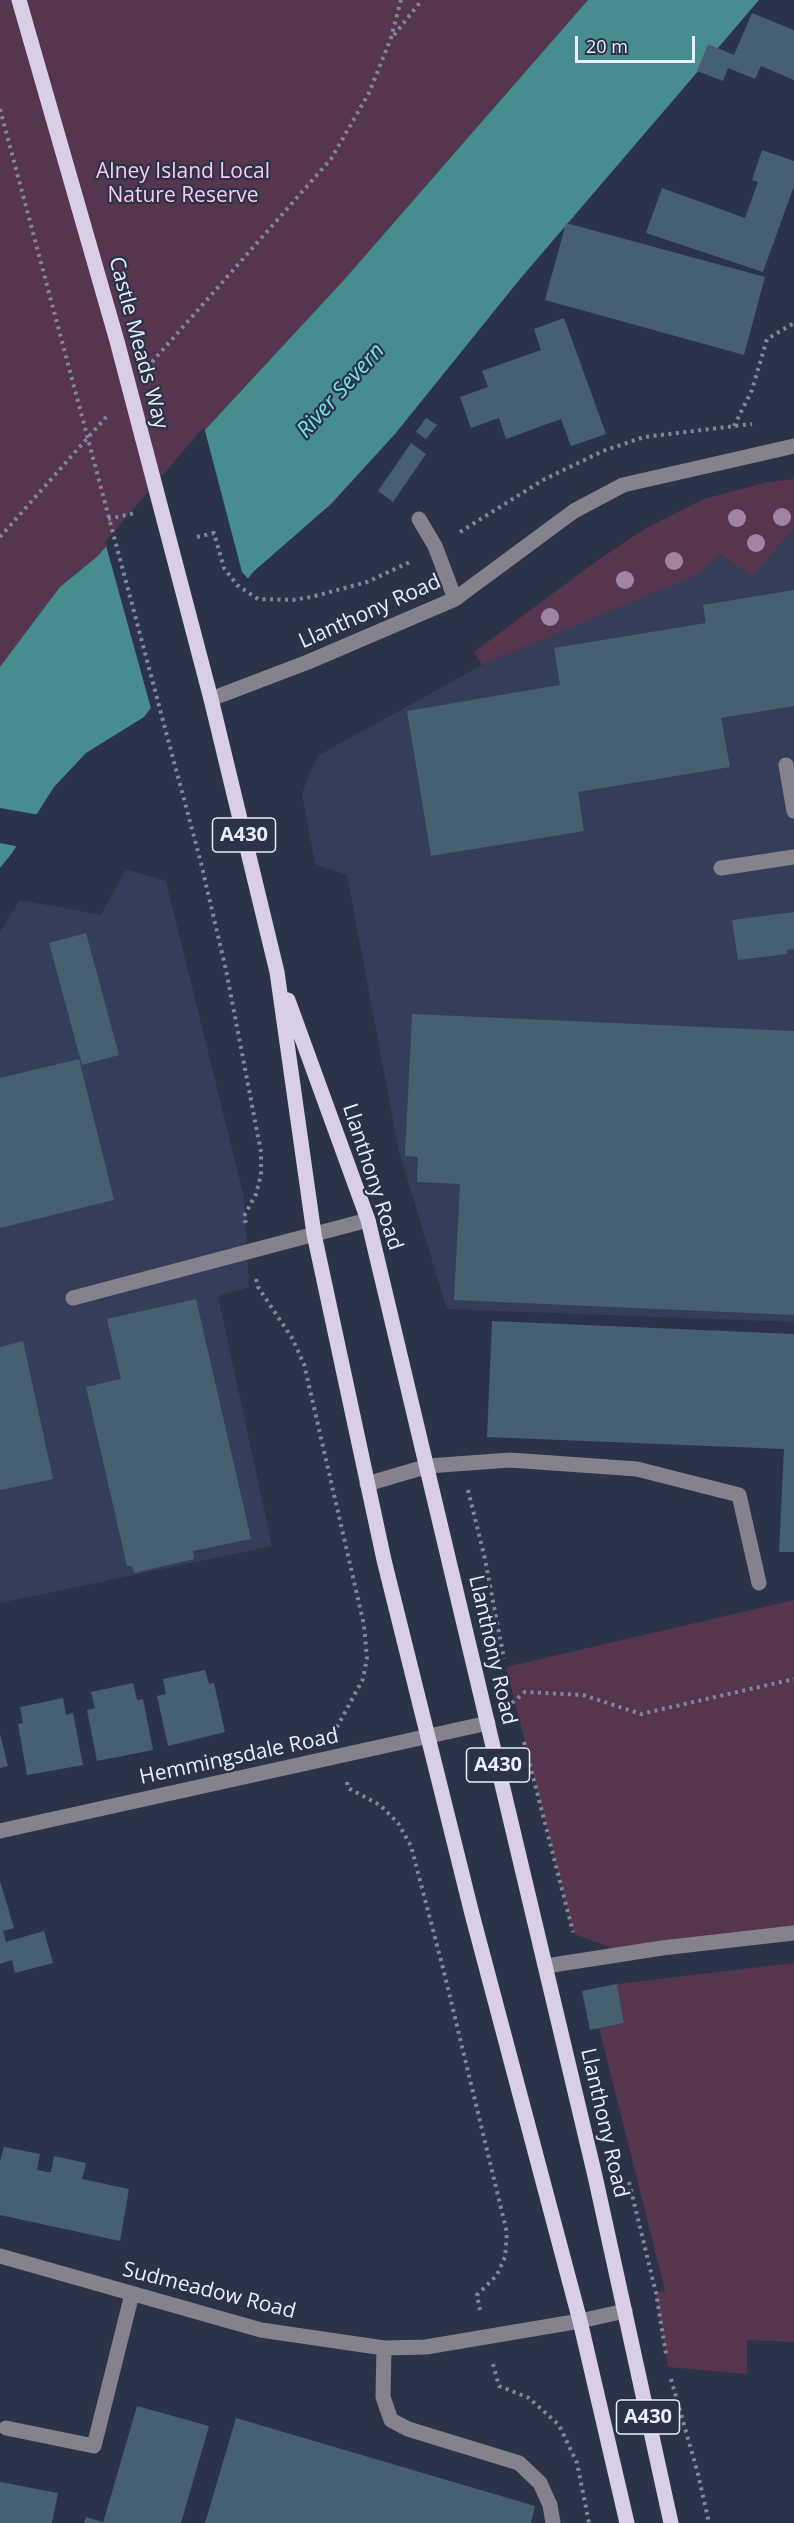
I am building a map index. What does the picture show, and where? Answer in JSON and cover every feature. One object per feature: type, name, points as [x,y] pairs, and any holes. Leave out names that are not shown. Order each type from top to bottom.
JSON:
[{"type":"main road","name":"Castle Meads Way","points":[[19,0],[117,340],[209,696]]},
{"type":"main road","name":"Llanthony Road","points":[[209,696],[277,972],[314,1234],[367,1484],[478,1936],[580,2321],[627,2523]]},
{"type":"main road","name":"Llanthony Road","points":[[277,972],[368,1220],[546,1966],[625,2311],[670,2523]]},
{"type":"street","name":"Llanthony Road","points":[[209,696],[308,662],[454,598],[574,511],[623,485],[794,446]]},
{"type":"street","points":[[419,519],[435,546],[454,598]]},
{"type":"street","points":[[786,765],[794,811]]},
{"type":"street","points":[[721,868],[794,856]]},
{"type":"street","points":[[73,1298],[368,1220]]},
{"type":"street","points":[[367,1484],[428,1466],[510,1460],[637,1469],[739,1495],[759,1583]]},
{"type":"street","name":"Hemmingsdale Road","points":[[0,1831],[488,1723]]},
{"type":"street","points":[[546,1966],[662,1948],[794,1934]]},
{"type":"street","name":"Sudmeadow Road","points":[[0,2256],[261,2330],[384,2348],[426,2347],[580,2321],[625,2311]]},
{"type":"street","points":[[6,2428],[94,2446],[132,2294]]},
{"type":"street","points":[[384,2348],[383,2397],[391,2420],[408,2429],[519,2463],[540,2483],[550,2505],[553,2523]]},
{"type":"path","points":[[147,367],[331,159],[369,93],[391,38],[401,0]]},
{"type":"path","points":[[391,38],[422,0]]},
{"type":"path","points":[[0,109],[201,862],[223,959],[258,1132],[261,1175],[256,1194],[244,1216],[258,1287],[292,1338],[304,1364],[364,1624],[367,1658],[363,1678],[337,1728],[348,1788],[380,1805],[398,1822],[411,1846],[481,2118],[507,2233],[506,2257],[497,2275],[477,2295],[499,2386],[529,2398],[559,2425],[577,2463],[589,2523]]},
{"type":"path","points":[[734,426],[752,390],[767,339],[794,323]]},
{"type":"path","points":[[0,537],[111,411]]},
{"type":"path","points":[[543,480],[603,451],[644,437],[754,423]]},
{"type":"path","points":[[214,533],[224,568],[237,585],[258,599],[293,600],[311,597]]},
{"type":"path","points":[[462,1464],[485,1559],[506,1666]]},
{"type":"path","points":[[488,1723],[525,1692],[583,1695],[641,1714],[794,1679]]},
{"type":"path","points":[[511,1690],[517,1713]]},
{"type":"path","points":[[523,1736],[574,1934],[577,1961]]},
{"type":"path","points":[[628,2179],[657,2293],[666,2356]]},
{"type":"path","points":[[671,2378],[709,2523]]},
{"type":"shaded area","points":[[794,528],[794,1322],[447,1309],[399,1152],[347,875],[315,864],[302,793],[312,768],[319,755],[482,665],[695,576],[720,554],[753,577]]},
{"type":"shaded area","points":[[126,869],[166,881],[244,1198],[249,1287],[218,1296],[272,1546],[0,1603],[0,932],[20,900],[101,915]]},
{"type":"green space","name":"Alney Island Local Nature Reserve","points":[[0,0],[588,0],[0,678]]},
{"type":"green space","points":[[794,479],[794,528],[753,577],[720,554],[695,576],[482,665],[474,652],[594,563],[643,530],[704,499],[768,482]]},
{"type":"green space","points":[[794,1600],[794,1930],[612,1948],[574,1934],[506,1667]]},
{"type":"green space","points":[[794,1963],[794,2342],[747,2340],[747,2374],[668,2367],[656,2293],[665,2291],[599,2028],[624,2023],[617,1984]]},
{"type":"water","name":"River Severn","points":[[588,0],[759,0],[520,279],[395,434],[331,504],[253,572],[144,717],[86,753],[54,787],[0,868],[0,667],[60,587],[98,556],[205,430],[344,280]]},
{"type":"pier","points":[[204,427],[242,572],[250,581],[152,712],[105,542]]},
{"type":"pier","points":[[0,808],[40,815],[20,847],[0,843]]},
{"type":"building","points":[[752,13],[794,30],[794,80],[761,66],[755,79],[728,68],[723,81],[697,71],[708,44],[734,55]]},
{"type":"building","points":[[762,150],[794,161],[794,186],[763,272],[646,233],[662,188],[745,218],[758,182],[752,180]]},
{"type":"building","points":[[566,223],[765,277],[744,355],[545,300]]},
{"type":"building","points":[[564,318],[606,434],[571,446],[561,419],[506,439],[499,418],[471,428],[460,397],[488,387],[482,371],[541,350],[534,329]]},
{"type":"building","points":[[426,418],[437,425],[426,439],[416,432]]},
{"type":"building","points":[[411,443],[426,454],[393,502],[378,491]]},
{"type":"building","points":[[794,590],[794,706],[721,718],[730,767],[578,792],[584,831],[431,856],[407,711],[560,685],[554,648],[706,623],[703,605]]},
{"type":"building","points":[[794,912],[794,949],[787,950],[787,954],[738,960],[732,920]]},
{"type":"building","points":[[86,933],[119,1055],[82,1065],[49,943]]},
{"type":"building","points":[[412,1014],[794,1031],[794,1315],[454,1300],[460,1184],[417,1182],[418,1157],[405,1156]]},
{"type":"building","points":[[79,1059],[114,1200],[0,1228],[0,1078]]},
{"type":"building","points":[[196,1299],[251,1539],[193,1551],[194,1559],[134,1573],[132,1566],[127,1566],[86,1387],[121,1379],[107,1319]]},
{"type":"building","points":[[492,1321],[794,1334],[794,1552],[779,1552],[784,1449],[487,1437]]},
{"type":"building","points":[[23,1341],[53,1479],[0,1490],[0,1347]]},
{"type":"building","points":[[205,1670],[209,1684],[214,1683],[225,1732],[168,1746],[157,1696],[166,1694],[163,1679]]},
{"type":"building","points":[[133,1683],[137,1700],[143,1699],[153,1750],[97,1761],[87,1710],[95,1708],[91,1692]]},
{"type":"building","points":[[63,1698],[66,1715],[73,1713],[83,1765],[27,1775],[18,1724],[23,1723],[20,1707]]},
{"type":"building","points":[[0,1734],[8,1766],[0,1768]]},
{"type":"building","points":[[0,1881],[14,1928],[3,1931],[6,1942],[44,1931],[53,1963],[15,1973],[12,1960],[0,1964]]},
{"type":"building","points":[[617,1984],[624,2023],[590,2030],[582,1991]]},
{"type":"building","points":[[4,2147],[40,2154],[37,2170],[51,2172],[54,2156],[86,2163],[82,2179],[129,2189],[120,2241],[0,2215],[0,2161]]},
{"type":"building","points":[[137,2406],[209,2426],[181,2523],[103,2523]]},
{"type":"building","points":[[236,2418],[535,2506],[531,2523],[205,2523]]},
{"type":"building","points":[[0,2482],[58,2493],[52,2523],[0,2523]]},
{"type":"building","points":[[86,2517],[103,2522],[103,2523],[84,2523]]}]
